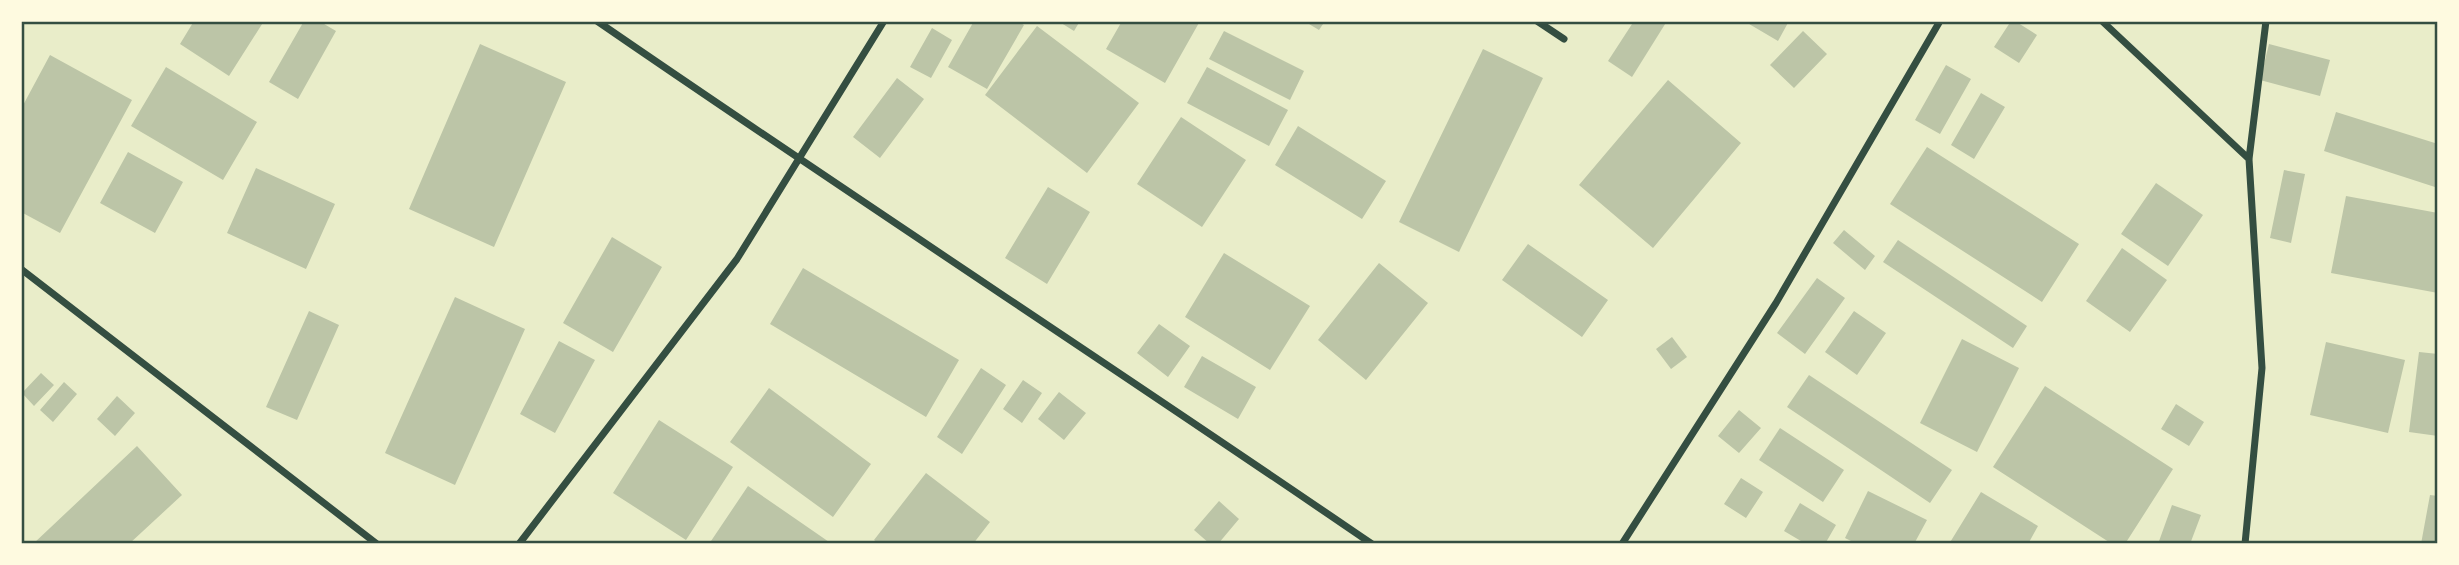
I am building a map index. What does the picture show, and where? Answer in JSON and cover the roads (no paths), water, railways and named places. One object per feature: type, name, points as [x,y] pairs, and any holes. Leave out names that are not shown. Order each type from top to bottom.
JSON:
[{"type":"street","points":[[597,21],[797,158],[1142,386],[1372,544]]},
{"type":"street","points":[[519,544],[737,259],[884,21]]},
{"type":"street","points":[[1537,21],[1564,39]]},
{"type":"street","points":[[1622,544],[1776,303],[1940,21]]},
{"type":"street","points":[[2102,21],[2249,159]]},
{"type":"street","points":[[2245,544],[2262,369],[2249,159],[2266,21]]},
{"type":"street","points":[[21,270],[377,544]]}]
